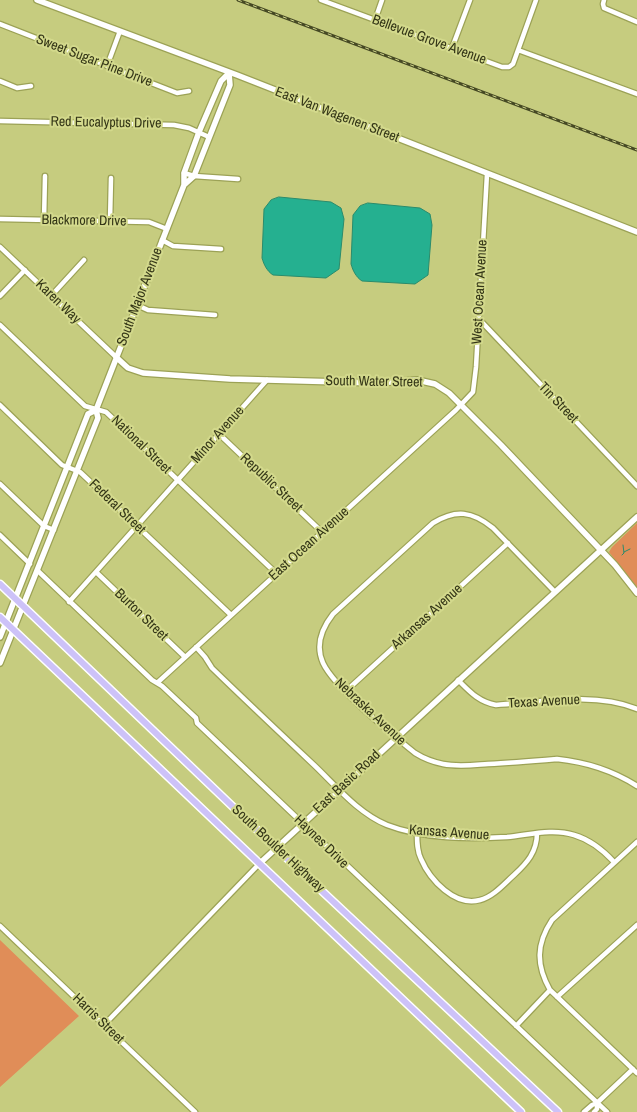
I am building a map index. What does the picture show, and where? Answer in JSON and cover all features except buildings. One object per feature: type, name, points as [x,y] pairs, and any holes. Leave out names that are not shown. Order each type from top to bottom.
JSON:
[{"type":"main road","name":"East Van Wagenen Street","points":[[37,0],[637,232]]},
{"type":"main road","name":"South Major Avenue","points":[[0,663],[98,418],[96,410],[184,185],[184,173],[221,81],[229,73]]},
{"type":"main road","name":"South Major Avenue","points":[[184,185],[194,176],[230,85],[229,73]]},
{"type":"main road","name":"South Water Street","points":[[116,357],[128,368],[143,373],[267,380],[377,383],[417,380],[444,388],[600,550],[637,592]]},
{"type":"main road","name":"South Major Avenue","points":[[0,637],[88,414],[96,410]]},
{"type":"main road","name":"East Basic Road","points":[[259,864],[637,517]]},
{"type":"main road","name":"South Boulder Highway","points":[[0,584],[276,848],[558,1112]]},
{"type":"main road","name":"South Boulder Highway","points":[[0,617],[521,1112]]},
{"type":"street","name":"Bellevue Grove Avenue","points":[[321,0],[502,67],[508,68],[513,64],[518,50]]},
{"type":"street","points":[[375,20],[382,0]]},
{"type":"street","points":[[452,48],[470,0]]},
{"type":"street","points":[[536,0],[518,50],[637,94]]},
{"type":"street","points":[[604,0],[604,8],[637,22]]},
{"type":"street","name":"Sweet Sugar Pine Drive","points":[[0,24],[177,93],[189,92]]},
{"type":"street","points":[[107,66],[120,31]]},
{"type":"street","points":[[0,81],[17,88],[31,86]]},
{"type":"street","name":"Red Eucalyptus Drive","points":[[0,121],[174,125],[189,128],[209,137]]},
{"type":"street","points":[[184,173],[194,176],[238,179]]},
{"type":"street","name":"West Ocean Avenue","points":[[461,405],[471,396],[475,388],[487,174]]},
{"type":"street","points":[[44,220],[45,176]]},
{"type":"street","points":[[110,221],[111,178]]},
{"type":"street","name":"Blackmore Drive","points":[[0,219],[149,222],[167,229]]},
{"type":"street","points":[[162,240],[173,246],[221,249]]},
{"type":"street","name":"Karen Way","points":[[0,246],[116,357]]},
{"type":"street","points":[[51,296],[84,260]]},
{"type":"street","points":[[0,296],[25,270]]},
{"type":"street","points":[[137,305],[148,310],[215,315]]},
{"type":"street","name":"Tin Street","points":[[479,320],[637,486]]},
{"type":"street","name":"National Street","points":[[0,325],[85,406],[106,412],[276,574]]},
{"type":"street","name":"Minor Avenue","points":[[69,602],[267,380]]},
{"type":"street","name":"Federal Street","points":[[0,405],[62,465],[77,470],[231,616]]},
{"type":"street","name":"East Ocean Avenue","points":[[157,683],[461,405]]},
{"type":"street","name":"Republic Street","points":[[219,434],[322,532]]},
{"type":"street","points":[[0,484],[44,526],[54,530]]},
{"type":"street","name":"Nebraska Avenue","points":[[555,592],[485,521],[473,515],[463,513],[442,518],[433,523],[343,604],[325,624],[320,642],[323,663],[331,676],[346,691],[396,737],[426,759],[460,766],[556,759],[572,760],[604,768],[637,786]]},
{"type":"street","points":[[0,535],[30,564]]},
{"type":"street","name":"Arkansas Avenue","points":[[346,691],[508,543]]},
{"type":"street","name":"Haynes Drive","points":[[38,571],[152,680],[196,718],[197,723],[607,1112]]},
{"type":"street","name":"Burton Street","points":[[96,572],[185,657]]},
{"type":"street","name":"Kansas Avenue","points":[[196,647],[212,668],[339,790],[361,810],[385,824],[417,833],[468,838],[507,837],[553,832],[573,834],[603,850],[614,862]]},
{"type":"street","name":"Texas Avenue","points":[[458,680],[475,697],[486,703],[496,705],[586,700],[607,701],[637,709]]},
{"type":"street","points":[[417,833],[420,858],[429,874],[449,893],[469,901],[480,900],[492,895],[526,864],[532,856],[537,841],[537,833]]},
{"type":"street","points":[[584,1112],[636,1072],[550,990],[540,968],[540,949],[545,931],[552,920],[637,842]]},
{"type":"street","name":"East Basic Road","points":[[104,1025],[259,864]]},
{"type":"street","points":[[557,997],[637,925]]},
{"type":"street","name":"Harris Street","points":[[0,926],[195,1112]]},
{"type":"street","points":[[516,1026],[550,990]]},
{"type":"street","points":[[594,1112],[597,1103]]},
{"type":"shaded area","points":[[637,523],[637,589],[609,552]]},
{"type":"shaded area","points":[[0,940],[79,1016],[0,1087]]},
{"type":"water","points":[[279,197],[331,202],[341,208],[344,219],[339,269],[326,278],[273,275],[267,270],[262,258],[264,209],[271,200]]},
{"type":"water","points":[[368,203],[420,208],[430,214],[432,225],[428,275],[415,284],[362,281],[356,276],[351,264],[353,215],[360,206]]},
{"type":"waterway","points":[[622,555],[624,553],[623,545]]},
{"type":"waterway","points":[[624,552],[630,549]]},
{"type":"railway","points":[[238,0],[637,150]]}]
